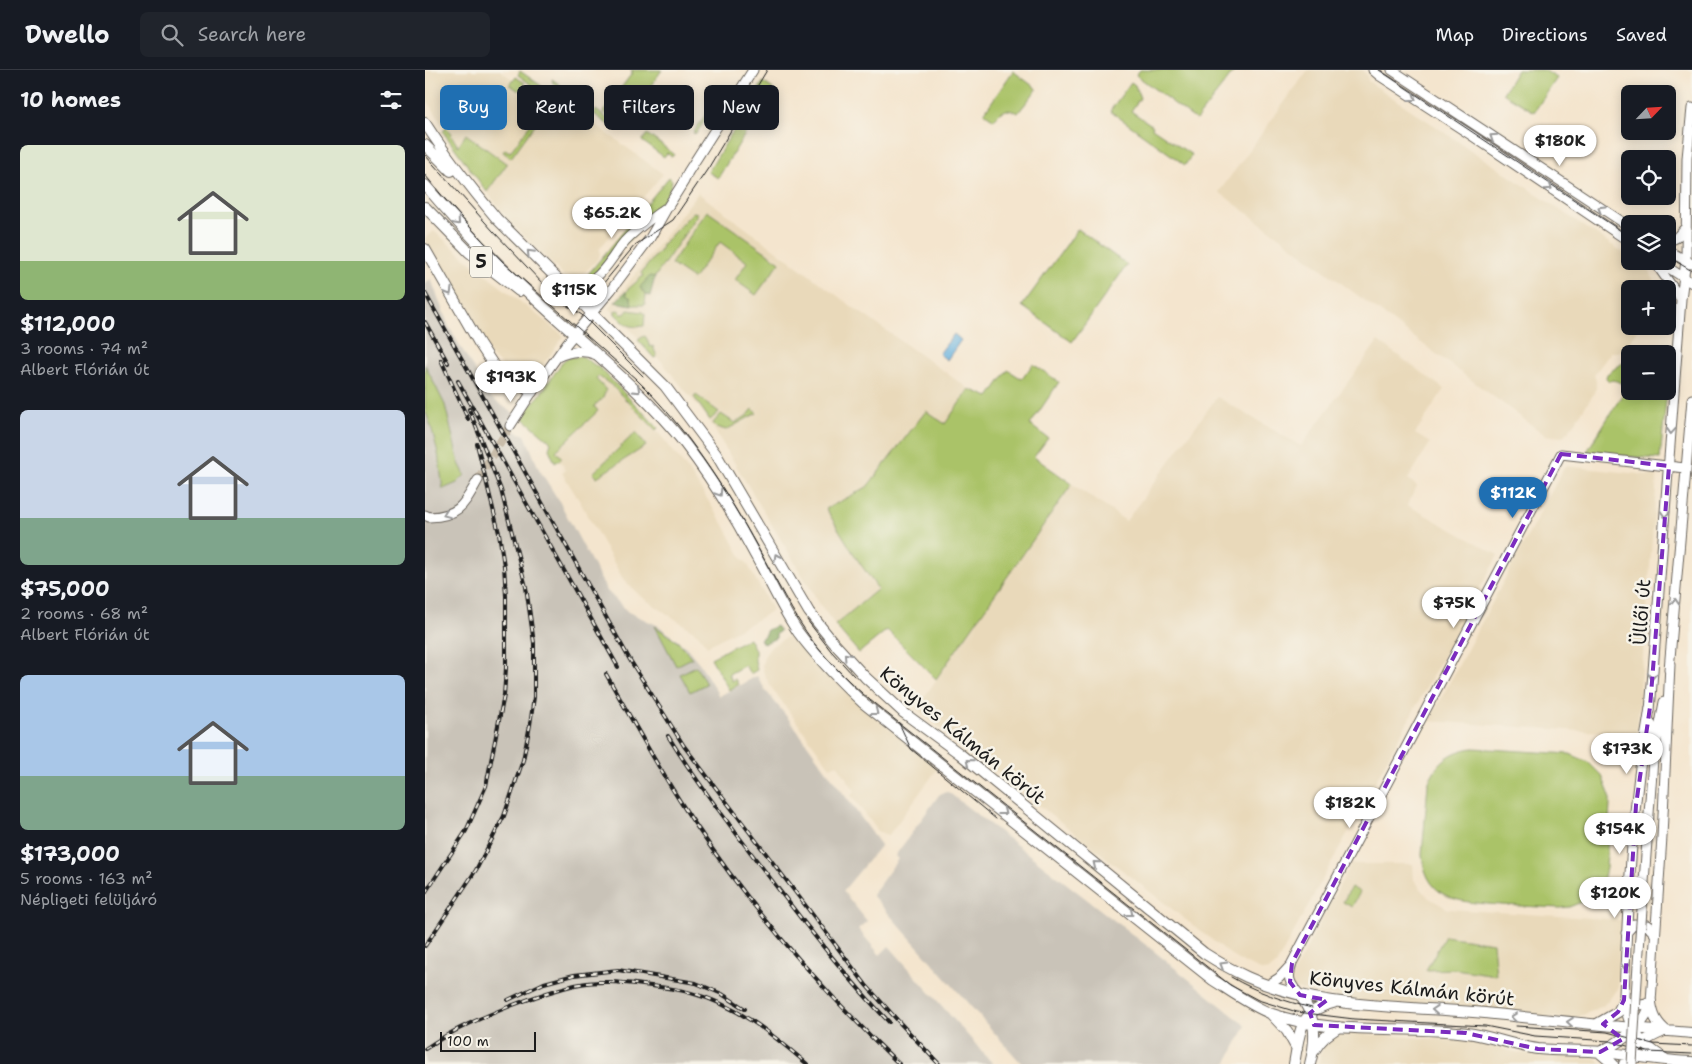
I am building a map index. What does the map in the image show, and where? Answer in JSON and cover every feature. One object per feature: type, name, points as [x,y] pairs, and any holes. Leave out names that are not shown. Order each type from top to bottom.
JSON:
[{"type":"main road","name":"Könyves Kálmán körút","points":[[425,124],[473,192],[527,249],[665,386],[706,439],[726,470],[809,612],[833,642],[877,689],[1205,953],[1242,975],[1300,995],[1339,1002],[1484,1013],[1633,1029],[1692,1033]]},
{"type":"main road","points":[[425,145],[473,192]]},
{"type":"main road","name":"Könyves Kálmán körút","points":[[425,185],[479,246],[646,399],[686,445],[736,521],[792,623],[836,677],[863,702],[1213,980],[1246,1001],[1271,1013],[1314,1025],[1465,1033],[1538,1049],[1600,1052],[1633,1059],[1692,1062]]},
{"type":"main road","name":"5","points":[[425,207],[469,252],[515,288],[541,304]]},
{"type":"main road","points":[[425,249],[494,366],[501,373],[532,392]]},
{"type":"main road","points":[[1300,995],[1314,1025],[1311,1059]]},
{"type":"main road","points":[[1596,1025],[1619,1012],[1624,1000]]},
{"type":"main road","points":[[1624,1000],[1628,1019],[1633,1029],[1643,1043],[1666,1062]]},
{"type":"main road","points":[[1295,1064],[1303,1022],[1316,1008],[1339,1002]]},
{"type":"main road","points":[[1633,1059],[1643,1043],[1653,1036],[1666,1031],[1657,1023],[1653,1015],[1651,1002]]},
{"type":"main road","points":[[1613,1064],[1600,1052],[1623,1039],[1646,1016],[1651,1002]]},
{"type":"main road","points":[[1271,1013],[1287,1031],[1297,1049]]},
{"type":"main road","points":[[1596,1025],[1613,1031],[1623,1039],[1633,1059]]},
{"type":"main road","points":[[1311,1059],[1319,1042],[1339,1027]]},
{"type":"street","points":[[510,426],[574,334],[650,238],[753,70]]},
{"type":"street","points":[[1373,70],[1621,236]]},
{"type":"street","points":[[1392,70],[1621,221]]},
{"type":"street","name":"Üllői út","points":[[1653,758],[1650,707],[1681,299],[1684,277],[1689,262],[1686,228],[1687,158],[1692,108]]},
{"type":"street","points":[[564,286],[584,285],[595,278],[633,233],[667,208]]},
{"type":"street","points":[[1676,238],[1686,228]]},
{"type":"street","points":[[1676,255],[1689,262]]},
{"type":"street","points":[[1662,270],[1681,299]]},
{"type":"street","points":[[1672,270],[1692,284]]},
{"type":"street","points":[[557,357],[574,351],[588,352],[601,357]]},
{"type":"street","name":"Üllői út","points":[[1653,758],[1670,664],[1692,399]]},
{"type":"street","points":[[1300,995],[1290,982],[1289,974],[1293,963],[1561,454],[1685,468]]},
{"type":"street","points":[[427,516],[446,516],[463,506],[478,480]]},
{"type":"street","points":[[1650,707],[1639,773],[1626,933],[1624,1000],[1633,1005],[1641,1006],[1651,1002],[1662,837],[1670,664]]},
{"type":"street","points":[[1633,1059],[1653,758]]},
{"type":"street","points":[[1626,933],[1634,924],[1647,925],[1655,934]]},
{"type":"street","points":[[1268,984],[1279,978],[1293,963]]},
{"type":"highlighted area","points":[[1561,454],[1669,466],[1650,707],[1636,805],[1624,1000],[1618,1012],[1603,1024],[1623,1039],[1600,1052],[1538,1049],[1466,1033],[1314,1025],[1310,1013],[1327,1000],[1300,995],[1290,982],[1292,963]]},
{"type":"shaded area","points":[[425,70],[500,70],[513,80],[516,77],[525,83],[524,85],[517,85],[517,130],[594,130],[594,124],[663,174],[600,248],[600,255],[596,261],[585,272],[574,277],[564,276],[513,225],[443,132],[444,130],[507,130],[507,85],[440,85],[440,120],[425,97]]},
{"type":"shaded area","points":[[1308,70],[1362,70],[1367,75],[1368,81],[1621,251],[1621,270],[1649,270],[1653,280],[1621,280],[1621,335],[1634,335],[1628,345],[1621,345],[1621,350],[1619,352],[1611,352],[1594,375],[1596,388],[1593,395],[1568,432],[1561,437],[1545,435],[1219,192]]},
{"type":"shaded area","points":[[698,193],[854,308],[969,389],[945,424],[926,411],[867,487],[826,509],[878,589],[835,625],[821,606],[706,416],[662,362],[609,308]]},
{"type":"shaded area","points":[[434,231],[482,272],[564,336],[530,383],[523,384],[490,354],[425,241],[425,238]]},
{"type":"shaded area","points":[[431,279],[449,327],[491,398],[521,418],[515,431],[525,435],[539,469],[559,501],[607,591],[628,612],[659,626],[686,647],[700,664],[719,696],[757,676],[766,691],[881,845],[843,891],[867,921],[858,929],[880,955],[889,946],[993,1064],[425,1064],[425,283]]},
{"type":"shaded area","points":[[1378,341],[1444,389],[1415,434],[1430,443],[1408,479],[1417,486],[1407,505],[1498,555],[1276,965],[1269,970],[1263,971],[1231,955],[916,709],[1072,484],[1126,521],[1217,397],[1301,446]]},
{"type":"shaded area","points":[[598,376],[611,385],[658,432],[691,474],[724,525],[742,558],[747,563],[772,610],[707,646],[698,634],[640,596],[623,579],[562,473],[565,470],[564,466],[560,461],[558,462],[551,451]]},
{"type":"shaded area","points":[[1565,466],[1657,476],[1637,733],[1429,721]]},
{"type":"shaded area","points":[[793,633],[827,674],[871,714],[938,768],[888,836],[878,831],[851,795],[855,791],[837,764],[830,767],[771,687],[764,674],[762,666],[764,656],[772,646]]},
{"type":"shaded area","points":[[948,792],[1155,952],[1246,1026],[1226,1064],[1022,1064],[872,895],[898,859],[895,856],[939,795]]},
{"type":"shaded area","points":[[1351,864],[1413,864],[1414,880],[1429,898],[1448,909],[1622,920],[1618,989],[1603,1006],[1574,1019],[1355,1001],[1286,987]]},
{"type":"shaded area","points":[[1339,1034],[1470,1041],[1520,1053],[1595,1058],[1602,1064],[1319,1064],[1324,1046]]},
{"type":"green space","points":[[630,70],[662,70],[651,85],[623,85],[633,72]]},
{"type":"green space","points":[[1140,70],[1235,70],[1196,120],[1136,75]]},
{"type":"green space","points":[[1517,70],[1544,70],[1557,78],[1534,112],[1503,93]]},
{"type":"green space","points":[[520,71],[540,85],[532,85],[518,75]]},
{"type":"green space","points":[[1013,71],[1037,89],[1018,113],[1005,110],[994,120],[984,113]]},
{"type":"green space","points":[[516,77],[525,83],[524,85],[517,85],[517,90],[510,85]]},
{"type":"green space","points":[[552,79],[560,85],[556,85]]},
{"type":"green space","points":[[1131,82],[1135,85],[1140,98],[1131,111],[1153,126],[1152,128],[1192,155],[1185,165],[1110,111]]},
{"type":"green space","points":[[596,110],[604,116],[604,122],[594,114]]},
{"type":"green space","points":[[704,117],[704,122],[696,134],[693,133]]},
{"type":"green space","points":[[444,130],[449,130],[458,146],[466,134],[507,164],[487,192],[443,132]]},
{"type":"green space","points":[[526,130],[531,130],[511,158],[503,152],[505,149],[510,152]]},
{"type":"green space","points":[[734,130],[748,130],[718,178],[708,172]]},
{"type":"green space","points":[[647,134],[674,154],[672,157],[667,153],[664,157],[642,141]]},
{"type":"green space","points":[[669,177],[672,180],[670,189],[654,213],[601,268],[591,276],[589,275],[589,273]]},
{"type":"green space","points":[[707,211],[780,262],[756,295],[735,280],[747,262],[720,242],[693,279],[671,264]]},
{"type":"green space","points":[[694,212],[697,213],[697,216],[655,277],[650,276],[640,288],[646,295],[645,305],[632,305],[631,298],[626,295],[626,291],[643,276],[641,273],[661,249],[662,245]]},
{"type":"green space","points":[[1078,229],[1127,265],[1072,342],[1022,306]]},
{"type":"green space","points":[[650,276],[655,277],[650,296],[646,295],[640,287]]},
{"type":"green space","points":[[626,291],[626,295],[631,298],[632,305],[615,302]]},
{"type":"green space","points":[[617,310],[621,314],[625,314],[628,310],[642,312],[645,314],[644,326],[635,327],[625,323],[615,314]]},
{"type":"green space","points":[[644,336],[650,347],[653,346],[657,357],[654,358],[638,340]]},
{"type":"green space","points":[[582,356],[602,370],[658,428],[656,430],[611,385],[598,376],[596,379],[606,390],[603,398],[594,406],[598,411],[556,451],[562,458],[555,463],[549,449],[551,442],[523,418],[527,409],[539,396],[563,361],[567,358]]},
{"type":"green space","points":[[1033,364],[1059,382],[1030,425],[1048,438],[1034,457],[1072,484],[936,679],[887,630],[859,653],[835,625],[878,589],[826,509],[867,487],[926,411],[945,424],[969,389],[989,397],[1008,370],[1022,379]]},
{"type":"green space","points":[[1621,364],[1621,383],[1614,380],[1609,381],[1606,378],[1607,374]]},
{"type":"green space","points":[[425,365],[445,405],[459,463],[465,475],[457,483],[443,489],[438,453],[425,410]]},
{"type":"green space","points":[[696,395],[719,412],[710,420],[694,397]]},
{"type":"green space","points":[[1621,397],[1621,400],[1666,400],[1660,459],[1586,453]]},
{"type":"green space","points":[[753,409],[757,413],[726,430],[716,427],[713,423],[721,414],[735,423],[748,415]]},
{"type":"green space","points":[[636,432],[646,446],[597,477],[593,473]]},
{"type":"green space","points":[[655,626],[679,643],[692,658],[676,666]]},
{"type":"green space","points":[[776,626],[780,631],[776,634],[776,638],[763,644],[760,639],[767,630]]},
{"type":"green space","points":[[749,638],[755,650],[757,670],[750,674],[745,665],[729,674],[732,681],[735,679],[738,685],[729,690],[711,658]]},
{"type":"green space","points":[[696,666],[706,684],[690,692],[680,674]]},
{"type":"green space","points":[[1473,748],[1570,754],[1588,762],[1602,776],[1610,796],[1606,868],[1604,877],[1594,894],[1587,900],[1569,907],[1560,908],[1473,903],[1449,897],[1431,883],[1425,871],[1422,855],[1428,784],[1435,770],[1445,759],[1457,752]]},
{"type":"green space","points":[[1351,887],[1360,892],[1352,907],[1343,902]]},
{"type":"green space","points":[[1445,936],[1493,943],[1496,975],[1455,969],[1426,970]]},
{"type":"water","points":[[954,334],[961,340],[947,360],[939,354]]},
{"type":"tunnel","points":[[478,480],[510,426]]},
{"type":"tram line","points":[[425,155],[544,285],[558,295],[565,297],[586,295],[602,285],[635,245],[673,220],[709,167],[767,70]]},
{"type":"tram line","points":[[1379,70],[1621,231]]},
{"type":"tram line","points":[[425,175],[503,262],[636,379],[688,437],[732,503],[806,632],[820,651],[841,673],[870,700],[1230,985],[1258,1000],[1297,1012],[1354,1019],[1485,1026],[1535,1036],[1610,1041],[1648,1052],[1692,1054]]},
{"type":"tram line","points":[[1676,261],[1692,271]]},
{"type":"tram line","points":[[545,292],[582,315],[643,376]]},
{"type":"tram line","points":[[807,620],[831,651],[854,676]]},
{"type":"tram line","points":[[899,723],[911,749],[996,819]]},
{"type":"tram line","points":[[1231,977],[1270,995],[1312,1008]]},
{"type":"tram line","points":[[1516,1026],[1607,1032],[1653,1044],[1692,1046]]},
{"type":"railway","points":[[425,293],[630,660],[684,746],[866,985],[939,1064]]},
{"type":"railway","points":[[425,322],[448,363]]},
{"type":"railway","points":[[441,360],[468,419]]},
{"type":"railway","points":[[458,381],[618,667]]},
{"type":"railway","points":[[425,946],[476,870],[504,816],[523,760],[534,697],[534,643],[526,587],[501,490],[469,409]]},
{"type":"railway","points":[[425,893],[466,831],[486,786],[504,695],[506,668],[504,566],[499,533],[477,444]]},
{"type":"railway","points":[[606,674],[670,785],[739,886],[789,948],[870,1036],[899,1064]]},
{"type":"railway","points":[[668,736],[717,808],[799,915],[842,970],[889,1022]]},
{"type":"railway","points":[[508,1000],[544,983],[574,975],[618,970],[696,983],[722,994],[745,1009]]},
{"type":"railway","points":[[425,1049],[468,1024],[529,999],[575,985],[609,982],[673,989],[708,998],[753,1022],[807,1064]]}]
